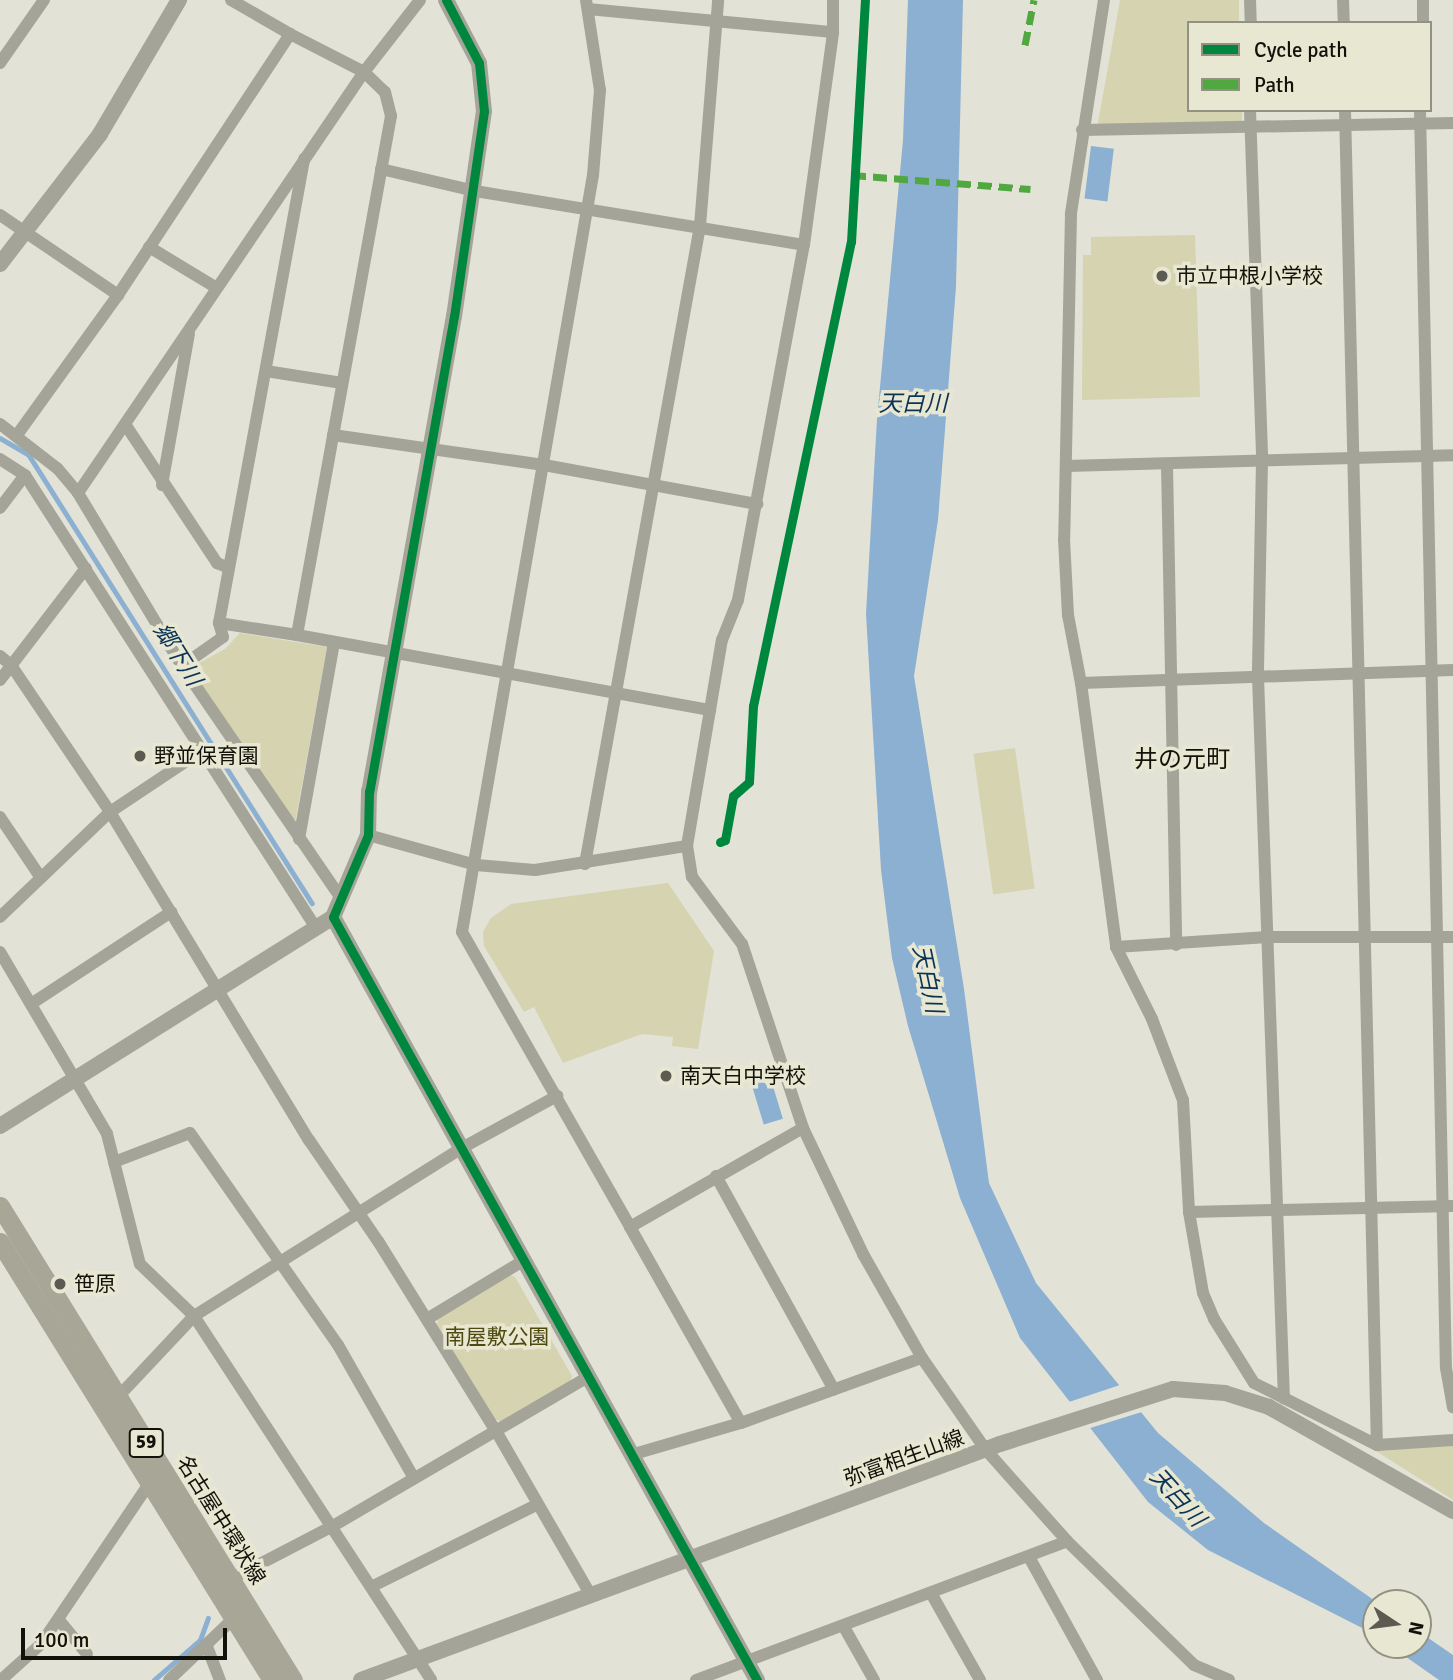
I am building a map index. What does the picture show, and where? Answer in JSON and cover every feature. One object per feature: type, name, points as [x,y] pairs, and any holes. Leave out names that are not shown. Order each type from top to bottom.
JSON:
[{"type":"main road","name":"名古屋中環状線","points":[[0,1206],[293,1680]]},
{"type":"main road","name":"名古屋中環状線","points":[[0,1242],[272,1680]]},
{"type":"street","points":[[0,62],[44,0]]},
{"type":"street","points":[[0,264],[28,233],[100,134],[179,0]]},
{"type":"street","points":[[231,0],[363,72],[384,92],[391,116],[297,635]]},
{"type":"street","points":[[78,493],[363,72],[420,0]]},
{"type":"street","points":[[0,1126],[334,917],[368,835],[369,791],[475,191],[484,111],[479,63],[458,14],[446,0]]},
{"type":"street","points":[[584,864],[699,226],[718,0]]},
{"type":"street","points":[[833,0],[833,32],[804,245],[738,600],[722,640],[687,846],[692,877],[742,944],[803,1128],[863,1254],[922,1358],[1067,1541],[1194,1665],[1230,1680]]},
{"type":"street","points":[[1104,0],[1071,214],[1067,466],[1068,615],[1082,683],[1116,947],[1152,1019],[1182,1100],[1189,1212],[1196,1269],[1214,1320],[1254,1383],[1377,1445],[1453,1440]]},
{"type":"street","points":[[1250,0],[1251,21]]},
{"type":"street","points":[[1343,0],[1343,21]]},
{"type":"street","points":[[1423,0],[1423,21]]},
{"type":"street","points":[[741,1423],[462,932],[510,673],[587,206],[600,90],[587,5],[833,32]]},
{"type":"street","points":[[17,435],[118,295],[290,34]]},
{"type":"street","points":[[1250,112],[1262,461],[1258,677],[1280,1210],[1284,1399]]},
{"type":"street","points":[[1345,112],[1355,458],[1355,674],[1374,1208],[1377,1445]]},
{"type":"street","points":[[1082,130],[1345,125],[1420,117],[1453,123]]},
{"type":"street","points":[[1420,117],[1430,456],[1439,937],[1449,1206],[1446,1368],[1453,1407]]},
{"type":"street","points":[[182,666],[223,638],[219,623],[304,159]]},
{"type":"street","points":[[381,169],[475,191],[587,206],[804,245]]},
{"type":"street","points":[[0,215],[118,295]]},
{"type":"street","points":[[149,247],[217,288]]},
{"type":"street","points":[[162,485],[190,329]]},
{"type":"street","points":[[265,371],[342,383]]},
{"type":"street","points":[[0,424],[58,469],[78,493],[182,666],[341,898]]},
{"type":"street","points":[[125,424],[162,485],[217,563],[229,568]]},
{"type":"street","points":[[333,435],[544,465],[757,504]]},
{"type":"street","points":[[1067,466],[1453,455]]},
{"type":"street","points":[[0,459],[25,475],[316,928]]},
{"type":"street","points":[[1167,464],[1176,945]]},
{"type":"street","points":[[0,508],[25,475]]},
{"type":"street","points":[[0,680],[86,568]]},
{"type":"street","points":[[219,623],[710,710]]},
{"type":"street","points":[[299,839],[334,642]]},
{"type":"street","points":[[0,656],[11,665],[110,812],[309,1140],[358,1211],[496,1431],[590,1594]]},
{"type":"street","points":[[1082,683],[1453,670]]},
{"type":"street","points":[[0,917],[110,812],[203,750]]},
{"type":"street","points":[[0,817],[41,878]]},
{"type":"street","points":[[368,835],[476,865],[535,870],[687,846]]},
{"type":"street","points":[[31,1004],[171,912]]},
{"type":"street","points":[[334,917],[586,1378],[634,1454],[757,1680]]},
{"type":"street","points":[[1116,947],[1268,937],[1453,937]]},
{"type":"street","points":[[0,952],[107,1134],[140,1265],[194,1316],[373,1586],[431,1680]]},
{"type":"street","points":[[117,1398],[194,1316],[460,1149],[556,1096]]},
{"type":"street","points":[[630,1227],[803,1128]]},
{"type":"street","points":[[114,1162],[190,1133],[338,1345],[414,1478]]},
{"type":"street","points":[[716,1176],[834,1390]]},
{"type":"street","points":[[1189,1212],[1449,1206]]},
{"type":"street","points":[[426,1319],[522,1262]]},
{"type":"street","points":[[634,1454],[741,1423],[922,1358]]},
{"type":"street","points":[[231,1579],[333,1526],[586,1378]]},
{"type":"street","name":"弥富相生山線","points":[[360,1680],[993,1447],[1173,1389],[1225,1393],[1269,1407],[1453,1511]]},
{"type":"street","points":[[1,1680],[41,1644],[150,1482]]},
{"type":"street","points":[[373,1586],[536,1504]]},
{"type":"street","points":[[696,1680],[745,1659],[844,1627],[1067,1541]]},
{"type":"street","points":[[1029,1557],[1097,1680]]},
{"type":"street","points":[[931,1593],[980,1680]]},
{"type":"street","points":[[169,1680],[234,1618]]},
{"type":"street","points":[[59,1620],[87,1654]]},
{"type":"street","points":[[844,1627],[874,1680]]},
{"type":"street","points":[[206,1644],[220,1680]]},
{"type":"green space","points":[[1120,0],[1239,0],[1239,21],[1187,21],[1187,112],[1242,112],[1242,122],[1097,128]]},
{"type":"green space","points":[[1195,235],[1200,397],[1082,400],[1083,255],[1091,255],[1091,237]]},
{"type":"green space","points":[[240,633],[327,647],[295,823],[190,668],[225,649]]},
{"type":"green space","points":[[1015,748],[1035,889],[993,894],[973,754]]},
{"type":"green space","points":[[668,883],[714,951],[698,1049],[672,1046],[673,1037],[642,1034],[563,1063],[534,1007],[524,1012],[484,946],[483,932],[491,918],[511,904]]},
{"type":"green space","name":"南屋敷公園","points":[[508,1274],[515,1277],[572,1376],[570,1383],[502,1422],[495,1419],[437,1325],[438,1319]]},
{"type":"green space","points":[[1453,1443],[1453,1500],[1373,1449]]},
{"type":"water","name":"天白川","points":[[908,0],[963,0],[956,287],[938,520],[914,676],[964,989],[989,1183],[1036,1283],[1158,1433],[1264,1523],[1362,1592],[1362,1628],[1208,1550],[1148,1502],[1020,1338],[960,1198],[908,1026],[892,958],[881,870],[866,614],[877,419],[903,140]]},
{"type":"water","points":[[1091,146],[1114,149],[1107,201],[1085,199]]},
{"type":"water","points":[[768,1070],[783,1119],[764,1125],[749,1076]]},
{"type":"water","points":[[1432,1641],[1453,1655],[1453,1680],[1439,1680],[1409,1659],[1432,1659]]},
{"type":"pier","points":[[1123,1384],[1145,1411],[1087,1429],[1066,1403]]},
{"type":"waterway","name":"郷下川","points":[[0,438],[29,455],[312,903]]},
{"type":"waterway","points":[[154,1680],[200,1640],[208,1618]]},
{"type":"marked path","points":[[1025,45],[1034,0]]},
{"type":"marked path","points":[[852,175],[1030,189]]},
{"type":"cycle path","points":[[446,0],[479,63],[484,111],[454,316],[369,791],[368,835],[333,917],[757,1680]]},
{"type":"cycle path","points":[[720,842],[725,840],[733,796],[749,782],[753,706],[851,242],[865,0]]},
{"type":"place","name":"市立中根小学校","points":[[1162,276]]},
{"type":"place","name":"野並保育園","points":[[140,756]]},
{"type":"place","name":"南天白中学校","points":[[666,1076]]},
{"type":"place","name":"笹原","points":[[60,1284]]},
{"type":"district","name":"井の元町","points":[[1182,760]]}]
